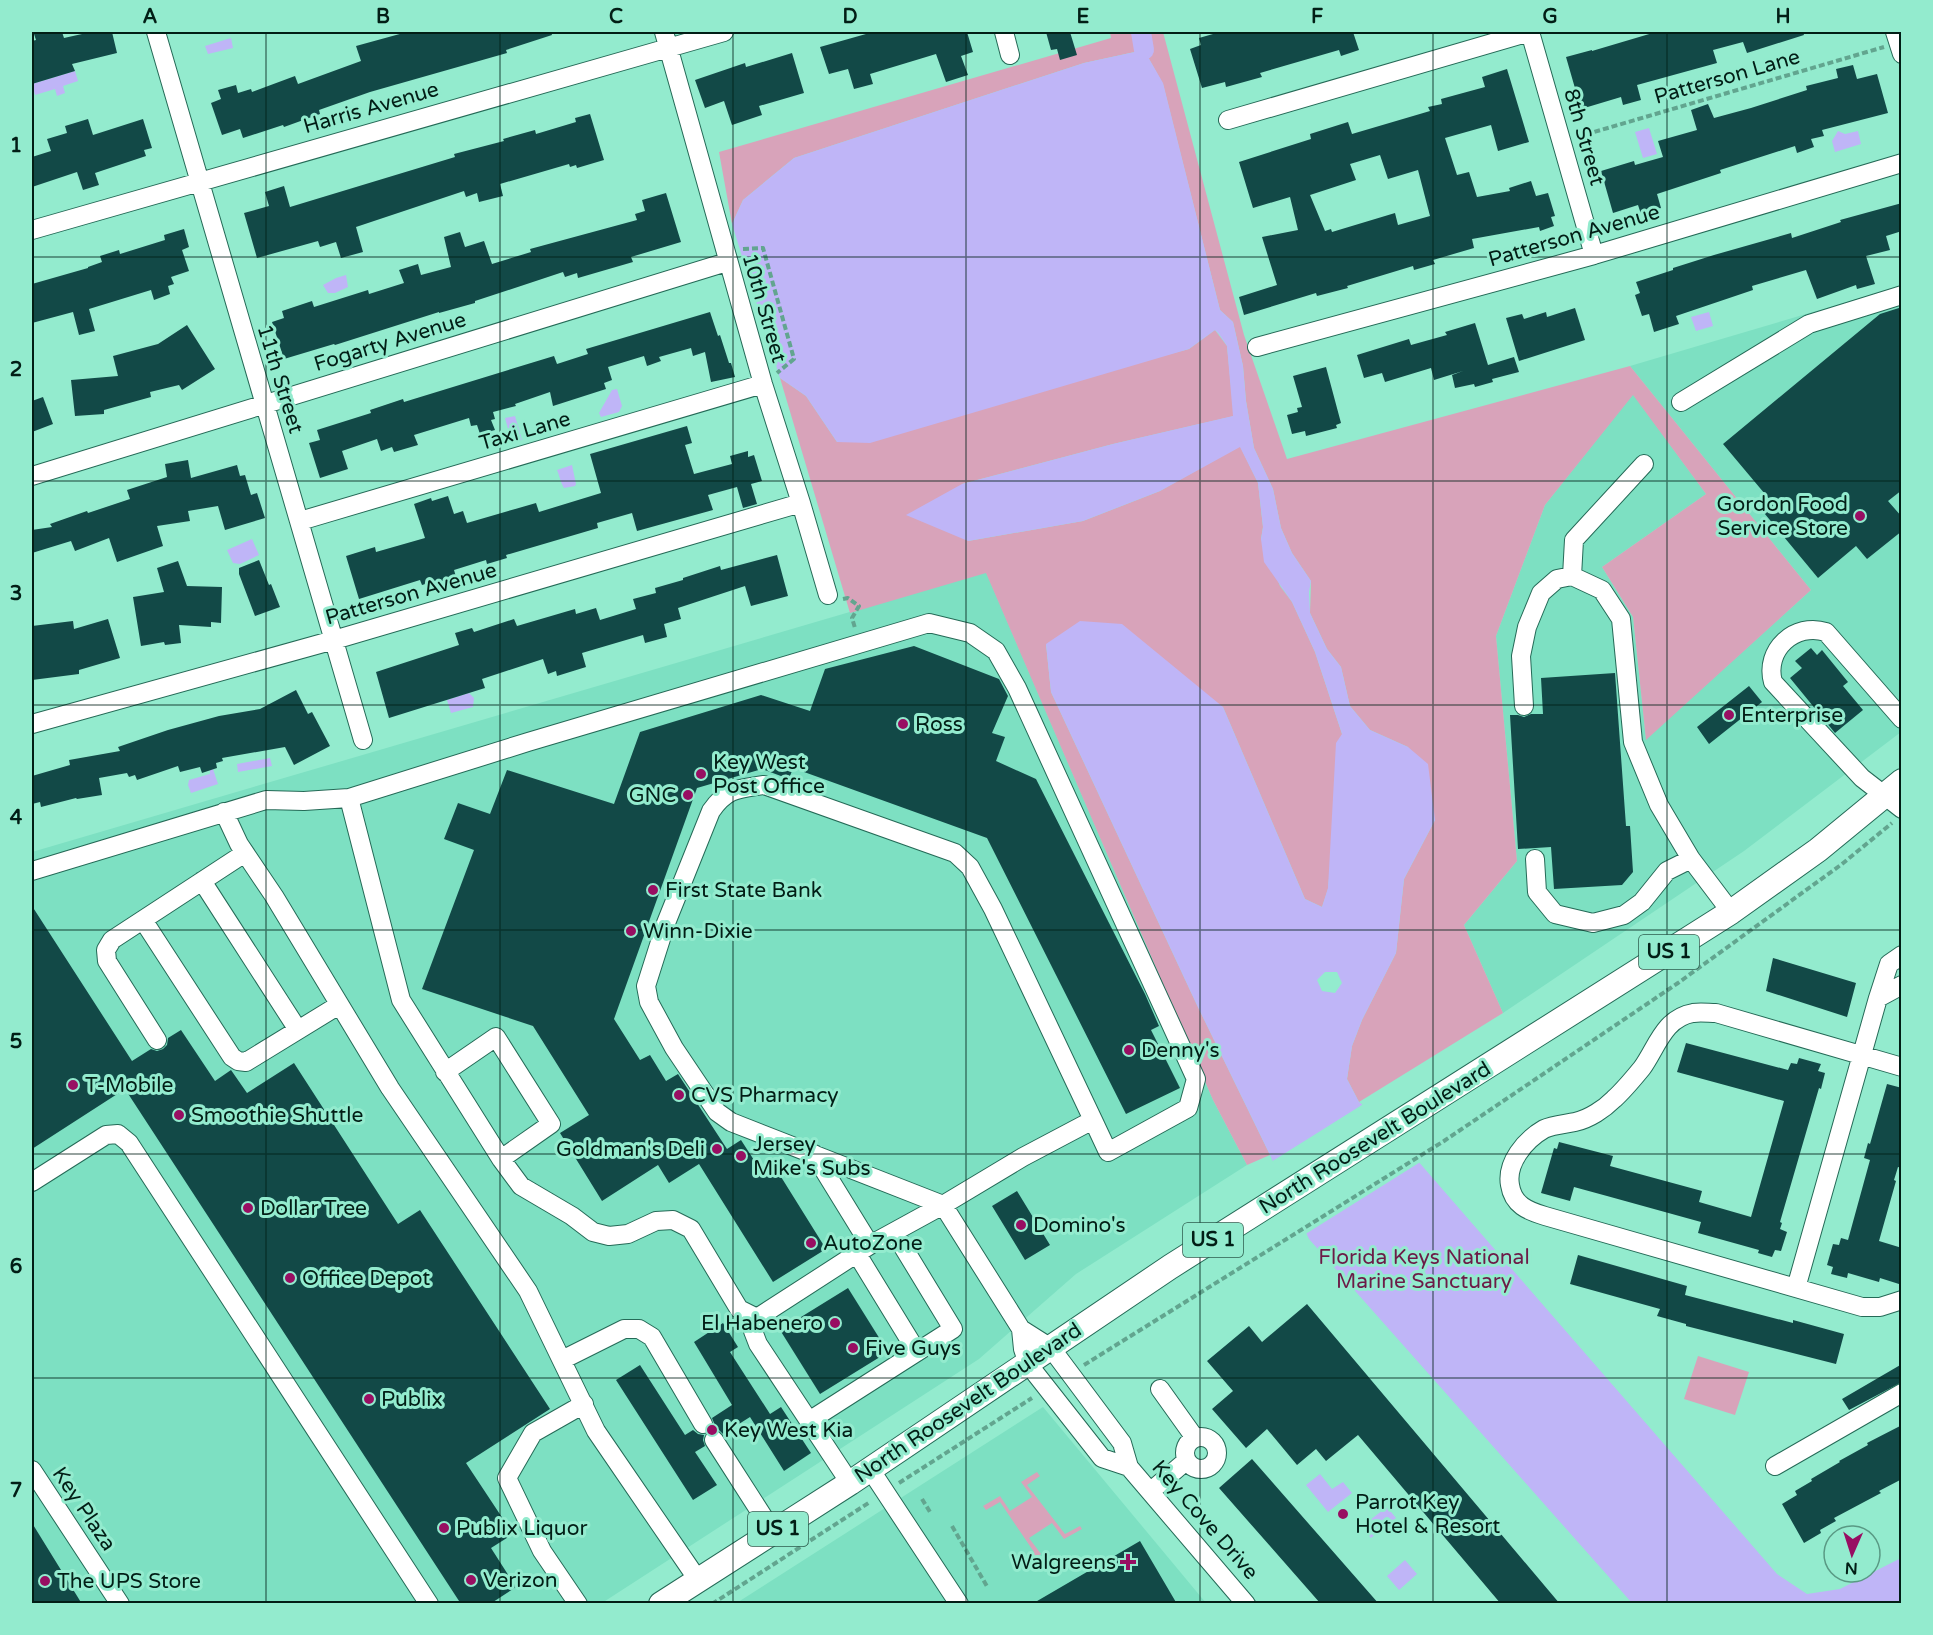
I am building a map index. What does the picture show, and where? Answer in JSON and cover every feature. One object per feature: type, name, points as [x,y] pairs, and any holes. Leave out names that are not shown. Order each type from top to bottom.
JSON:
[{"type":"main road","name":"North Roosevelt Boulevard","points":[[661,1604],[850,1483],[1170,1267],[1731,912],[1818,850],[1895,802]]},
{"type":"street","name":"11th Street","points":[[156,32],[263,405],[300,521],[363,740]]},
{"type":"street","name":"Harris Avenue","points":[[32,230],[666,39],[724,32]]},
{"type":"street","points":[[1004,32],[1010,55]]},
{"type":"street","points":[[1228,120],[1530,32]]},
{"type":"street","name":"8th Street","points":[[1530,32],[1594,255]]},
{"type":"street","name":"10th Street","points":[[666,39],[733,255],[828,596]]},
{"type":"street","name":"Patterson Avenue","points":[[1257,347],[1594,255],[1902,163]]},
{"type":"street","name":"Fogarty Avenue","points":[[32,476],[733,255]]},
{"type":"street","points":[[1681,402],[1809,324],[1902,295]]},
{"type":"street","name":"Taxi Lane","points":[[300,521],[768,379]]},
{"type":"street","points":[[1572,576],[1574,540],[1644,464]]},
{"type":"street","name":"Patterson Avenue","points":[[32,724],[334,640],[801,503]]},
{"type":"street","points":[[1524,706],[1521,656],[1527,627],[1541,593],[1557,579],[1572,576],[1602,590],[1622,619],[1634,742],[1659,805],[1691,859],[1731,912]]},
{"type":"street","points":[[32,871],[266,800],[304,801],[349,798],[528,742],[929,623],[970,633],[996,651],[1017,688],[1196,1079],[1188,1108],[1108,1152],[993,909],[970,867],[955,853],[764,785],[737,789],[720,798],[711,811],[666,923],[646,986],[649,1002],[674,1048],[717,1112],[731,1122],[943,1205],[1021,1329]]},
{"type":"street","points":[[1895,802],[1862,778],[1773,682],[1770,671],[1773,657],[1778,648],[1794,634],[1803,630],[1816,629],[1826,632],[1902,719]]},
{"type":"street","points":[[349,798],[401,1000],[501,1159],[521,1186],[572,1216],[593,1232],[609,1236],[628,1234],[656,1221],[673,1220],[691,1229],[739,1309],[757,1318]]},
{"type":"street","points":[[224,812],[245,853],[274,896],[390,1088],[528,1291],[596,1431],[698,1580]]},
{"type":"street","points":[[157,1040],[107,961],[106,950],[112,940],[245,853]]},
{"type":"street","points":[[1535,859],[1537,892],[1555,914],[1593,923],[1624,915],[1642,902],[1667,871],[1691,859]]},
{"type":"street","points":[[202,881],[298,1030]]},
{"type":"street","points":[[143,920],[232,1057],[238,1061],[246,1062],[339,1005]]},
{"type":"street","points":[[1796,1288],[1878,998],[1889,964],[1902,955]]},
{"type":"street","points":[[1878,998],[1902,985]]},
{"type":"street","points":[[1902,1067],[1716,1013],[1693,1013],[1676,1020],[1663,1031],[1643,1067],[1606,1107],[1579,1121],[1545,1128],[1525,1144],[1514,1161],[1509,1179],[1511,1193],[1528,1211],[1862,1307],[1880,1307],[1902,1300]]},
{"type":"street","points":[[445,1072],[496,1037],[551,1124],[501,1159]]},
{"type":"street","points":[[850,1483],[758,1344],[753,1331],[757,1318],[863,1249],[1093,1120]]},
{"type":"street","points":[[32,1182],[106,1135],[118,1134],[129,1143],[429,1604]]},
{"type":"street","points":[[813,1154],[917,1352]]},
{"type":"street","points":[[809,1421],[953,1329],[894,1232]]},
{"type":"street","points":[[562,1360],[624,1329],[639,1329],[652,1337],[703,1424]]},
{"type":"street","name":"Key Cove Drive","points":[[1021,1329],[1051,1348],[1122,1443],[1129,1467],[1246,1604]]},
{"type":"street","name":"Key Cove Drive","points":[[1021,1329],[1023,1349],[1028,1364],[1102,1458],[1129,1467]]},
{"type":"street","points":[[1160,1389],[1195,1438]]},
{"type":"street","points":[[1775,1466],[1902,1393]]},
{"type":"street","points":[[578,1604],[542,1551],[507,1478],[533,1433],[584,1404]]},
{"type":"street","points":[[1195,1438],[1210,1440],[1216,1449],[1216,1459],[1209,1467],[1199,1469],[1189,1465],[1186,1461],[1185,1450],[1190,1441],[1195,1438]]},
{"type":"street","points":[[714,1440],[773,1532]]},
{"type":"street","points":[[1150,1491],[1186,1461]]},
{"type":"street","points":[[870,1469],[959,1604]]},
{"type":"street","name":"Key Plaza","points":[[32,1470],[120,1604]]},
{"type":"path","name":"Patterson Lane","points":[[1562,142],[1898,43]]},
{"type":"path","points":[[733,255],[763,248],[794,359],[768,379]]},
{"type":"path","points":[[828,596],[833,599],[848,598],[859,606],[852,618],[861,643]]},
{"type":"path","points":[[1083,1365],[1444,1141],[1678,983],[1842,864],[1895,802]]},
{"type":"path","points":[[922,1499],[930,1512]]},
{"type":"path","points":[[952,1526],[988,1588]]},
{"type":"shaded area","points":[[1110,32],[1163,32],[1244,335],[1287,459],[1630,366],[1811,590],[1646,740],[1633,617],[1602,567],[1706,494],[1633,395],[1545,505],[1496,636],[1517,861],[1464,925],[1503,1013],[1359,1102],[1347,1079],[1352,1046],[1362,1020],[1396,953],[1404,879],[1435,820],[1408,747],[1370,730],[1350,706],[1341,667],[1327,649],[1310,613],[1311,581],[1292,553],[1281,528],[1273,489],[1254,448],[1243,366],[1233,322],[1220,310],[1163,84],[1144,50],[1084,63],[794,158],[743,200],[732,224],[719,152],[1111,38]]},
{"type":"shaded area","points":[[231,38],[233,48],[208,54],[205,46]]},
{"type":"shaded area","points":[[1144,50],[1163,83],[1220,310],[1233,322],[1243,366],[1254,448],[1273,489],[1281,528],[1292,553],[1311,581],[1310,613],[1327,649],[1341,667],[1350,706],[1370,730],[1408,747],[1428,764],[1435,820],[1404,879],[1396,953],[1362,1020],[1352,1046],[1347,1079],[1359,1102],[1384,1122],[1777,1574],[1807,1594],[1840,1589],[1850,1584],[1882,1584],[1882,1568],[1901,1558],[1901,1603],[1632,1603],[1309,1239],[1051,692],[1046,644],[1080,621],[1122,624],[1223,707],[1305,899],[1322,907],[1328,888],[1336,743],[1342,734],[1315,652],[1292,602],[1264,562],[1258,483],[1240,447],[1160,491],[1083,521],[968,541],[906,515],[962,484],[1113,444],[1233,416],[1227,346],[1215,330],[1189,349],[870,443],[837,442],[806,396],[780,378],[732,224],[743,200],[794,158],[1084,63]],"holes":[[[1325,972],[1337,972],[1342,983],[1335,993],[1322,991],[1317,980]]]},
{"type":"shaded area","points":[[75,71],[78,81],[63,86],[65,93],[57,96],[55,89],[35,95],[32,84]]},
{"type":"shaded area","points":[[1649,128],[1657,154],[1643,158],[1635,132]]},
{"type":"shaded area","points":[[1838,131],[1845,134],[1858,131],[1861,144],[1835,152],[1832,141]]},
{"type":"shaded area","points":[[346,275],[348,287],[335,293],[328,293],[323,285]]},
{"type":"shaded area","points":[[1901,286],[1901,732],[1744,851],[1503,1013],[1464,925],[1517,861],[1496,636],[1545,505],[1633,394],[1706,494],[1602,567],[1633,617],[1646,739],[1811,590],[1630,366]]},
{"type":"shaded area","points":[[1709,312],[1713,326],[1696,331],[1691,317]]},
{"type":"shaded area","points":[[1215,330],[1227,346],[1234,416],[1113,444],[962,484],[968,541],[1083,521],[1160,491],[1240,446],[1258,483],[1263,527],[1261,539],[1280,586],[1292,602],[1315,652],[1342,734],[1328,889],[1322,907],[1305,899],[1223,707],[1046,644],[1051,692],[1196,1003],[1270,1155],[1247,1165],[1213,1100],[986,573],[850,613],[780,378],[806,396],[837,442],[1189,349]]},
{"type":"shaded area","points":[[617,389],[622,406],[619,412],[601,417],[599,413],[612,390]]},
{"type":"shaded area","points":[[515,416],[522,440],[512,443],[505,418]]},
{"type":"shaded area","points":[[572,465],[576,484],[564,488],[557,470]]},
{"type":"shaded area","points":[[252,539],[259,555],[240,564],[233,563],[227,550]]},
{"type":"shaded area","points":[[986,572],[1213,1100],[1247,1165],[1076,1274],[979,1359],[602,1603],[32,1604],[32,852]]},
{"type":"shaded area","points":[[469,693],[474,698],[473,707],[451,713],[447,700]]},
{"type":"shaded area","points":[[270,758],[272,766],[238,772],[237,764]]},
{"type":"shaded area","points":[[213,769],[218,784],[191,793],[189,780],[210,774],[210,770]]},
{"type":"shaded area","points":[[1698,1356],[1749,1372],[1735,1415],[1684,1399]]},
{"type":"shaded area","points":[[1043,1407],[1206,1603],[735,1604]]},
{"type":"shaded area","points":[[1037,1472],[1040,1476],[1027,1485],[1065,1534],[1080,1526],[1082,1529],[1064,1539],[1052,1523],[1029,1538],[1041,1554],[1024,1566],[1021,1561],[1034,1552],[1000,1502],[986,1510],[983,1506],[1000,1496],[1010,1511],[1032,1497],[1021,1482]]},
{"type":"shaded area","points":[[1320,1474],[1332,1489],[1343,1482],[1352,1493],[1328,1512],[1306,1485]]},
{"type":"shaded area","points":[[1387,1507],[1396,1518],[1371,1538],[1361,1527]]},
{"type":"shaded area","points":[[1405,1560],[1417,1574],[1399,1590],[1387,1576]]},
{"type":"pier","points":[[1365,1103],[1386,1120],[1422,1161],[1304,1235],[1271,1162]]},
{"type":"building","points":[[62,32],[64,38],[91,32],[112,32],[117,53],[72,64],[75,71],[32,84],[32,41],[36,40],[34,34]]},
{"type":"building","points":[[407,32],[551,32],[552,35],[506,50],[507,53],[370,92],[319,110],[320,114],[284,127],[283,125],[243,138],[240,129],[222,135],[211,103],[221,99],[218,90],[236,85],[238,93],[251,89],[252,92],[295,76],[298,84],[361,61],[356,46]]},
{"type":"building","points":[[873,32],[967,32],[973,52],[961,56],[968,75],[946,82],[936,54],[870,74],[873,84],[854,89],[848,69],[829,74],[820,47]]},
{"type":"building","points":[[1046,32],[1070,32],[1077,55],[1060,60],[1057,49],[1051,50]]},
{"type":"building","points":[[1220,32],[1353,32],[1359,50],[1341,56],[1339,50],[1260,73],[1262,77],[1226,87],[1225,82],[1202,88],[1190,49],[1201,45],[1199,38]]},
{"type":"building","points":[[1656,32],[1803,32],[1804,35],[1747,53],[1743,42],[1713,50],[1717,63],[1637,85],[1641,100],[1623,105],[1621,97],[1581,109],[1566,57]]},
{"type":"building","points":[[792,53],[804,93],[759,106],[762,115],[732,125],[724,101],[705,108],[695,80],[745,63],[746,67]]},
{"type":"building","points":[[1853,65],[1857,79],[1877,74],[1888,113],[1822,130],[1824,136],[1811,139],[1814,147],[1797,153],[1795,146],[1720,170],[1721,173],[1657,194],[1661,208],[1641,214],[1638,205],[1613,213],[1601,171],[1634,161],[1635,165],[1663,157],[1658,141],[1697,130],[1691,110],[1708,104],[1714,118],[1751,108],[1807,90],[1806,86],[1838,78],[1836,69]]},
{"type":"building","points":[[1507,69],[1529,142],[1498,151],[1491,125],[1445,138],[1457,175],[1469,172],[1477,197],[1510,191],[1509,188],[1531,181],[1536,196],[1548,193],[1555,216],[1551,217],[1554,226],[1540,231],[1539,227],[1472,239],[1474,248],[1433,260],[1435,264],[1414,270],[1413,266],[1347,286],[1348,288],[1317,296],[1316,293],[1244,315],[1239,297],[1277,285],[1262,237],[1298,230],[1290,197],[1253,208],[1239,162],[1311,139],[1310,134],[1348,122],[1352,134],[1430,111],[1428,107],[1442,104],[1441,99],[1485,87],[1482,77]],"holes":[[[1380,155],[1388,179],[1418,170],[1430,216],[1398,225],[1395,213],[1332,232],[1331,229],[1325,231],[1310,195],[1356,180],[1350,164]]]},
{"type":"building","points":[[590,114],[604,160],[577,168],[576,165],[570,167],[569,164],[500,184],[503,196],[479,202],[477,193],[466,197],[464,191],[356,227],[363,252],[341,258],[336,242],[320,247],[318,241],[257,258],[244,213],[269,206],[265,192],[284,186],[290,207],[455,157],[454,154],[504,141],[503,139],[535,130],[536,134],[576,122],[575,118]]},
{"type":"building","points":[[88,119],[93,135],[143,119],[152,148],[144,150],[146,156],[95,173],[99,185],[83,190],[77,172],[32,187],[32,157],[51,151],[47,139],[67,133],[65,126]]},
{"type":"building","points":[[666,193],[681,242],[631,257],[633,262],[578,278],[577,273],[565,277],[563,272],[475,301],[475,303],[284,359],[272,322],[284,318],[282,311],[312,301],[314,307],[368,290],[369,294],[404,283],[399,270],[418,264],[421,275],[451,267],[444,237],[460,232],[465,247],[484,241],[492,264],[531,252],[530,249],[637,220],[635,214],[645,211],[642,200]]},
{"type":"building","points":[[1902,203],[1902,231],[1886,236],[1890,250],[1866,256],[1875,284],[1857,289],[1856,285],[1817,299],[1806,270],[1752,286],[1753,290],[1676,316],[1679,324],[1654,332],[1649,314],[1642,316],[1635,295],[1640,293],[1636,282],[1714,255],[1791,233],[1792,238],[1841,222],[1840,220]]},
{"type":"building","points":[[184,229],[189,247],[182,250],[189,271],[171,277],[174,284],[168,286],[170,294],[154,300],[151,290],[89,309],[95,331],[79,335],[73,312],[32,323],[32,284],[88,268],[102,262],[100,256],[119,250],[120,254],[165,240],[164,235]]},
{"type":"building","points":[[1902,307],[1902,490],[1888,501],[1902,517],[1902,531],[1867,559],[1856,546],[1818,578],[1760,508],[1770,500],[1723,444],[1880,314]]},
{"type":"building","points":[[1575,308],[1585,340],[1519,361],[1506,318],[1522,314],[1524,319],[1546,312],[1547,317]]},
{"type":"building","points":[[710,312],[735,377],[711,382],[705,352],[693,356],[691,348],[659,357],[661,361],[647,366],[644,356],[608,367],[612,380],[604,383],[606,389],[553,406],[550,392],[515,404],[516,406],[493,412],[495,419],[491,420],[495,430],[480,434],[477,425],[471,426],[469,418],[414,435],[418,445],[394,452],[392,447],[381,451],[377,439],[342,451],[348,469],[320,478],[309,443],[320,440],[317,430],[371,413],[370,410],[403,399],[404,402],[554,356],[557,364],[588,354],[586,349]]},
{"type":"building","points":[[1475,323],[1488,365],[1514,357],[1519,372],[1492,379],[1493,382],[1475,387],[1474,384],[1455,388],[1452,375],[1463,371],[1434,380],[1431,368],[1385,382],[1382,373],[1364,378],[1357,355],[1409,339],[1411,345],[1447,335],[1445,332]]},
{"type":"building","points":[[187,325],[215,369],[182,390],[179,385],[150,392],[151,397],[104,410],[104,414],[75,416],[71,380],[118,376],[113,356],[158,344]]},
{"type":"building","points":[[1326,367],[1341,423],[1336,425],[1337,428],[1306,436],[1305,431],[1292,434],[1287,415],[1298,412],[1297,408],[1302,407],[1293,376]]},
{"type":"building","points":[[43,397],[53,424],[32,432],[32,401]]},
{"type":"building","points":[[687,426],[692,443],[685,445],[694,474],[732,464],[730,456],[748,451],[748,457],[754,455],[762,481],[751,484],[757,504],[743,508],[737,487],[708,495],[713,510],[637,531],[632,513],[597,523],[598,528],[506,555],[507,558],[487,564],[486,560],[454,570],[457,580],[440,584],[439,580],[422,585],[420,580],[359,599],[346,556],[375,547],[376,552],[425,538],[414,504],[431,498],[432,501],[448,496],[454,514],[463,511],[467,523],[536,503],[539,512],[601,493],[590,454]]},
{"type":"building","points":[[188,460],[191,478],[237,465],[240,476],[245,475],[251,495],[257,493],[265,518],[225,530],[218,506],[188,511],[190,521],[157,526],[163,546],[117,562],[109,538],[75,551],[71,541],[32,553],[32,530],[52,527],[50,524],[130,499],[127,490],[167,477],[165,464]]},
{"type":"building","points":[[777,555],[788,596],[751,606],[745,586],[678,608],[681,619],[664,624],[667,637],[645,643],[643,635],[582,653],[586,667],[557,676],[556,671],[548,674],[543,659],[482,679],[485,688],[389,718],[376,672],[459,645],[455,633],[472,628],[474,632],[514,619],[517,626],[575,609],[576,614],[596,608],[600,620],[636,609],[633,599],[656,593],[655,588],[720,566],[721,570]]},
{"type":"building","points":[[259,560],[280,607],[255,616],[239,574],[239,568]]},
{"type":"building","points":[[178,561],[187,586],[222,587],[221,623],[211,622],[211,627],[179,625],[181,643],[165,645],[164,642],[141,646],[133,597],[164,592],[157,568]]},
{"type":"building","points":[[108,619],[120,658],[79,670],[79,674],[32,680],[32,626],[73,621],[74,629]]},
{"type":"building","points":[[914,646],[999,679],[1008,696],[992,733],[1005,737],[996,761],[1036,779],[1145,994],[1159,1026],[1151,1030],[1180,1088],[1126,1114],[987,838],[793,768],[789,779],[762,769],[697,788],[614,1019],[640,1060],[650,1055],[666,1081],[678,1074],[727,1149],[741,1140],[761,1171],[773,1164],[826,1249],[773,1282],[699,1164],[669,1183],[658,1165],[602,1201],[560,1133],[589,1115],[533,1026],[422,989],[474,850],[444,839],[458,803],[490,814],[507,770],[614,804],[640,732],[761,695],[810,711],[825,669]]},
{"type":"building","points":[[1811,648],[1817,655],[1822,650],[1848,682],[1843,686],[1863,710],[1835,733],[1790,678],[1802,668],[1795,661]]},
{"type":"building","points":[[1615,673],[1626,826],[1630,826],[1633,872],[1622,885],[1554,889],[1551,847],[1518,849],[1510,715],[1524,717],[1531,714],[1543,714],[1541,678]]},
{"type":"building","name":"Enterprise","points":[[1749,686],[1762,702],[1709,744],[1697,727]]},
{"type":"building","points":[[296,690],[308,714],[312,712],[330,746],[294,765],[285,747],[222,758],[223,761],[216,763],[217,768],[202,773],[200,767],[180,772],[178,766],[137,780],[135,775],[129,777],[127,773],[99,778],[102,795],[76,798],[41,807],[40,802],[32,804],[32,776],[70,765],[69,760],[120,751],[118,747],[168,730],[219,716],[260,709]]},
{"type":"building","points":[[32,906],[132,1061],[151,1049],[157,1051],[163,1049],[167,1045],[168,1038],[181,1030],[215,1081],[231,1070],[247,1093],[294,1063],[398,1224],[420,1210],[550,1409],[466,1463],[513,1534],[491,1548],[516,1587],[490,1604],[461,1604],[125,1089],[32,1149]]},
{"type":"building","points":[[1773,958],[1856,983],[1847,1017],[1766,991]]},
{"type":"building","points":[[1686,1043],[1788,1070],[1791,1063],[1797,1064],[1799,1058],[1821,1064],[1818,1071],[1825,1073],[1780,1222],[1782,1223],[1780,1229],[1787,1232],[1781,1251],[1775,1250],[1772,1257],[1758,1253],[1759,1250],[1698,1233],[1701,1222],[1574,1187],[1570,1201],[1541,1193],[1554,1148],[1557,1149],[1559,1142],[1613,1156],[1610,1166],[1702,1191],[1699,1202],[1751,1217],[1784,1101],[1677,1072]]},
{"type":"building","points":[[1887,1084],[1902,1088],[1902,1168],[1898,1167],[1879,1241],[1902,1248],[1902,1275],[1899,1284],[1880,1278],[1879,1282],[1848,1273],[1847,1278],[1831,1274],[1833,1267],[1827,1265],[1833,1244],[1839,1245],[1841,1238],[1848,1240],[1870,1160],[1864,1158]]},
{"type":"building","name":"Domino's","points":[[1017,1191],[1050,1245],[1025,1260],[992,1206]]},
{"type":"building","points":[[1578,1255],[1687,1286],[1685,1295],[1844,1334],[1836,1364],[1686,1326],[1686,1324],[1657,1316],[1660,1309],[1570,1284]]},
{"type":"building","points":[[848,1288],[888,1352],[820,1394],[780,1330]]},
{"type":"building","points":[[1307,1304],[1560,1604],[1501,1604],[1358,1435],[1326,1461],[1316,1449],[1297,1465],[1267,1429],[1246,1448],[1212,1409],[1233,1391],[1207,1361],[1249,1326],[1262,1342]]},
{"type":"building","points":[[723,1323],[738,1347],[730,1352],[770,1414],[781,1407],[811,1453],[784,1471],[750,1417],[723,1434],[713,1429],[712,1418],[732,1405],[694,1342]]},
{"type":"building","points":[[1902,1364],[1902,1382],[1849,1410],[1842,1399]]},
{"type":"building","name":"Key West Kia","points":[[640,1365],[685,1435],[693,1430],[704,1435],[705,1446],[695,1452],[717,1485],[693,1500],[616,1380]]},
{"type":"building","points":[[1902,1425],[1902,1479],[1834,1518],[1836,1521],[1831,1524],[1822,1524],[1821,1533],[1804,1543],[1782,1504],[1797,1495],[1795,1491],[1812,1481],[1811,1479],[1868,1445],[1867,1443]]},
{"type":"building","points":[[1252,1459],[1379,1604],[1320,1603],[1219,1488]]},
{"type":"building","points":[[32,1523],[82,1604],[32,1604]]},
{"type":"building","name":"Walgreens","points":[[1140,1541],[1177,1604],[1032,1604]]},
{"type":"waterway","points":[[1141,32],[1144,50]]},
{"type":"place","name":"Gordon Food Service Store","points":[[1860,516]]},
{"type":"place","name":"Enterprise","points":[[1729,715]]},
{"type":"place","name":"Ross","points":[[903,724]]},
{"type":"place","name":"Key West Post Office","points":[[701,774]]},
{"type":"place","name":"GNC","points":[[688,795]]},
{"type":"place","name":"First State Bank","points":[[653,890]]},
{"type":"place","name":"Winn-Dixie","points":[[631,931]]},
{"type":"place","name":"Denny's","points":[[1129,1050]]},
{"type":"place","name":"T-Mobile","points":[[73,1085]]},
{"type":"place","name":"CVS Pharmacy","points":[[679,1095]]},
{"type":"place","name":"Smoothie Shuttle","points":[[179,1115]]},
{"type":"place","name":"Goldman's Deli","points":[[717,1149]]},
{"type":"place","name":"Jersey Mike's Subs","points":[[741,1156]]},
{"type":"place","name":"Dollar Tree","points":[[248,1208]]},
{"type":"place","name":"Domino's","points":[[1021,1225]]},
{"type":"place","name":"AutoZone","points":[[811,1243]]},
{"type":"place","name":"Office Depot","points":[[290,1278]]},
{"type":"place","name":"El Habenero","points":[[835,1323]]},
{"type":"place","name":"Five Guys","points":[[853,1348]]},
{"type":"place","name":"Publix","points":[[369,1399]]},
{"type":"place","name":"Key West Kia","points":[[712,1430]]},
{"type":"place","name":"Parrot Key Hotel & Resort","points":[[1343,1514]]},
{"type":"place","name":"Publix Liquor","points":[[444,1528]]},
{"type":"place","name":"Walgreens","points":[[1128,1562]]},
{"type":"place","name":"Verizon","points":[[471,1580]]},
{"type":"place","name":"The UPS Store","points":[[45,1581]]},
{"type":"park label","name":"Florida Keys National Marine Sanctuary","points":[[1424,1269]]}]
